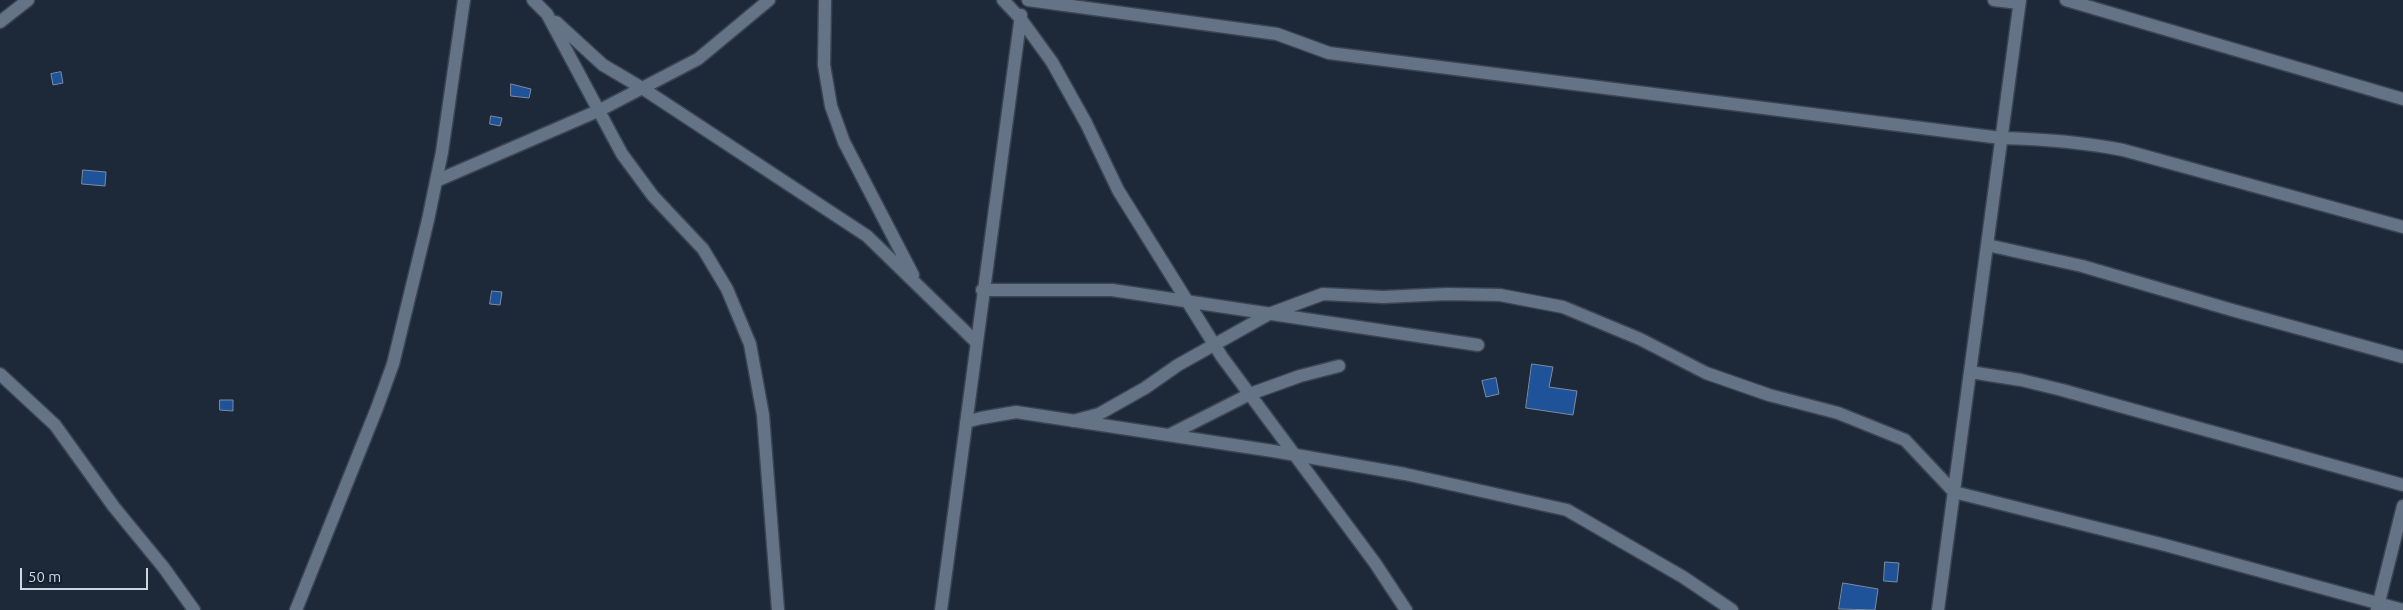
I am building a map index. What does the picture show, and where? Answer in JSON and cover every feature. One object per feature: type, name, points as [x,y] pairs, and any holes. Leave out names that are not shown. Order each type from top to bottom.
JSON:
[{"type":"street","points":[[0,22],[28,0]]},
{"type":"street","points":[[296,610],[393,364],[436,181],[464,0]]},
{"type":"street","points":[[533,0],[603,65],[642,88],[868,236],[976,342]]},
{"type":"street","points":[[436,181],[600,110],[698,59],[769,0]]},
{"type":"street","points":[[825,0],[824,65],[831,106],[844,142],[919,286]]},
{"type":"street","points":[[1004,0],[1020,18],[1052,62],[1086,124],[1118,190],[1214,344],[1375,563],[1406,610]]},
{"type":"street","points":[[941,610],[982,290],[1024,0]]},
{"type":"street","points":[[1028,0],[1276,34],[1329,53],[2001,138],[2060,140],[2124,150],[2403,227]]},
{"type":"street","points":[[1938,610],[2019,2],[1994,0]]},
{"type":"street","points":[[2066,0],[2403,99]]},
{"type":"street","points":[[547,14],[622,154],[653,196],[703,248],[727,288],[750,344],[763,415],[778,610]]},
{"type":"street","points":[[1987,245],[2082,266],[2403,357]]},
{"type":"street","points":[[982,290],[1112,290],[1478,345]]},
{"type":"street","points":[[1073,421],[1099,414],[1145,388],[1178,365],[1269,314],[1324,294],[1383,297],[1447,294],[1500,295],[1563,307],[1640,339],[1706,373],[1769,395],[1838,413],[1905,440],[1954,492],[2007,504],[2378,606],[2403,610]]},
{"type":"street","points":[[1169,435],[1250,394],[1300,376],[1340,366]]},
{"type":"street","points":[[1970,372],[2021,380],[2062,390],[2209,433],[2403,485]]},
{"type":"street","points":[[0,374],[55,425],[114,507],[164,568],[194,610]]},
{"type":"street","points":[[966,422],[1016,412],[1405,474],[1567,510],[1683,578],[1732,610]]},
{"type":"street","points":[[2378,606],[2403,506]]},
{"type":"building","points":[[61,72],[63,83],[53,85],[51,74]]},
{"type":"building","points":[[511,84],[531,89],[529,98],[511,96]]},
{"type":"building","points":[[491,116],[502,118],[500,126],[490,124]]},
{"type":"building","points":[[83,170],[106,172],[105,186],[82,184]]},
{"type":"building","points":[[492,291],[502,292],[500,305],[490,304]]},
{"type":"building","points":[[1532,364],[1553,367],[1549,387],[1577,391],[1573,415],[1526,408]]},
{"type":"building","points":[[1496,378],[1499,394],[1486,397],[1482,381]]},
{"type":"building","points":[[220,400],[233,400],[233,411],[220,410]]},
{"type":"building","points":[[1885,562],[1899,563],[1897,582],[1884,581]]},
{"type":"building","points":[[1843,583],[1878,589],[1875,610],[1839,609]]}]
